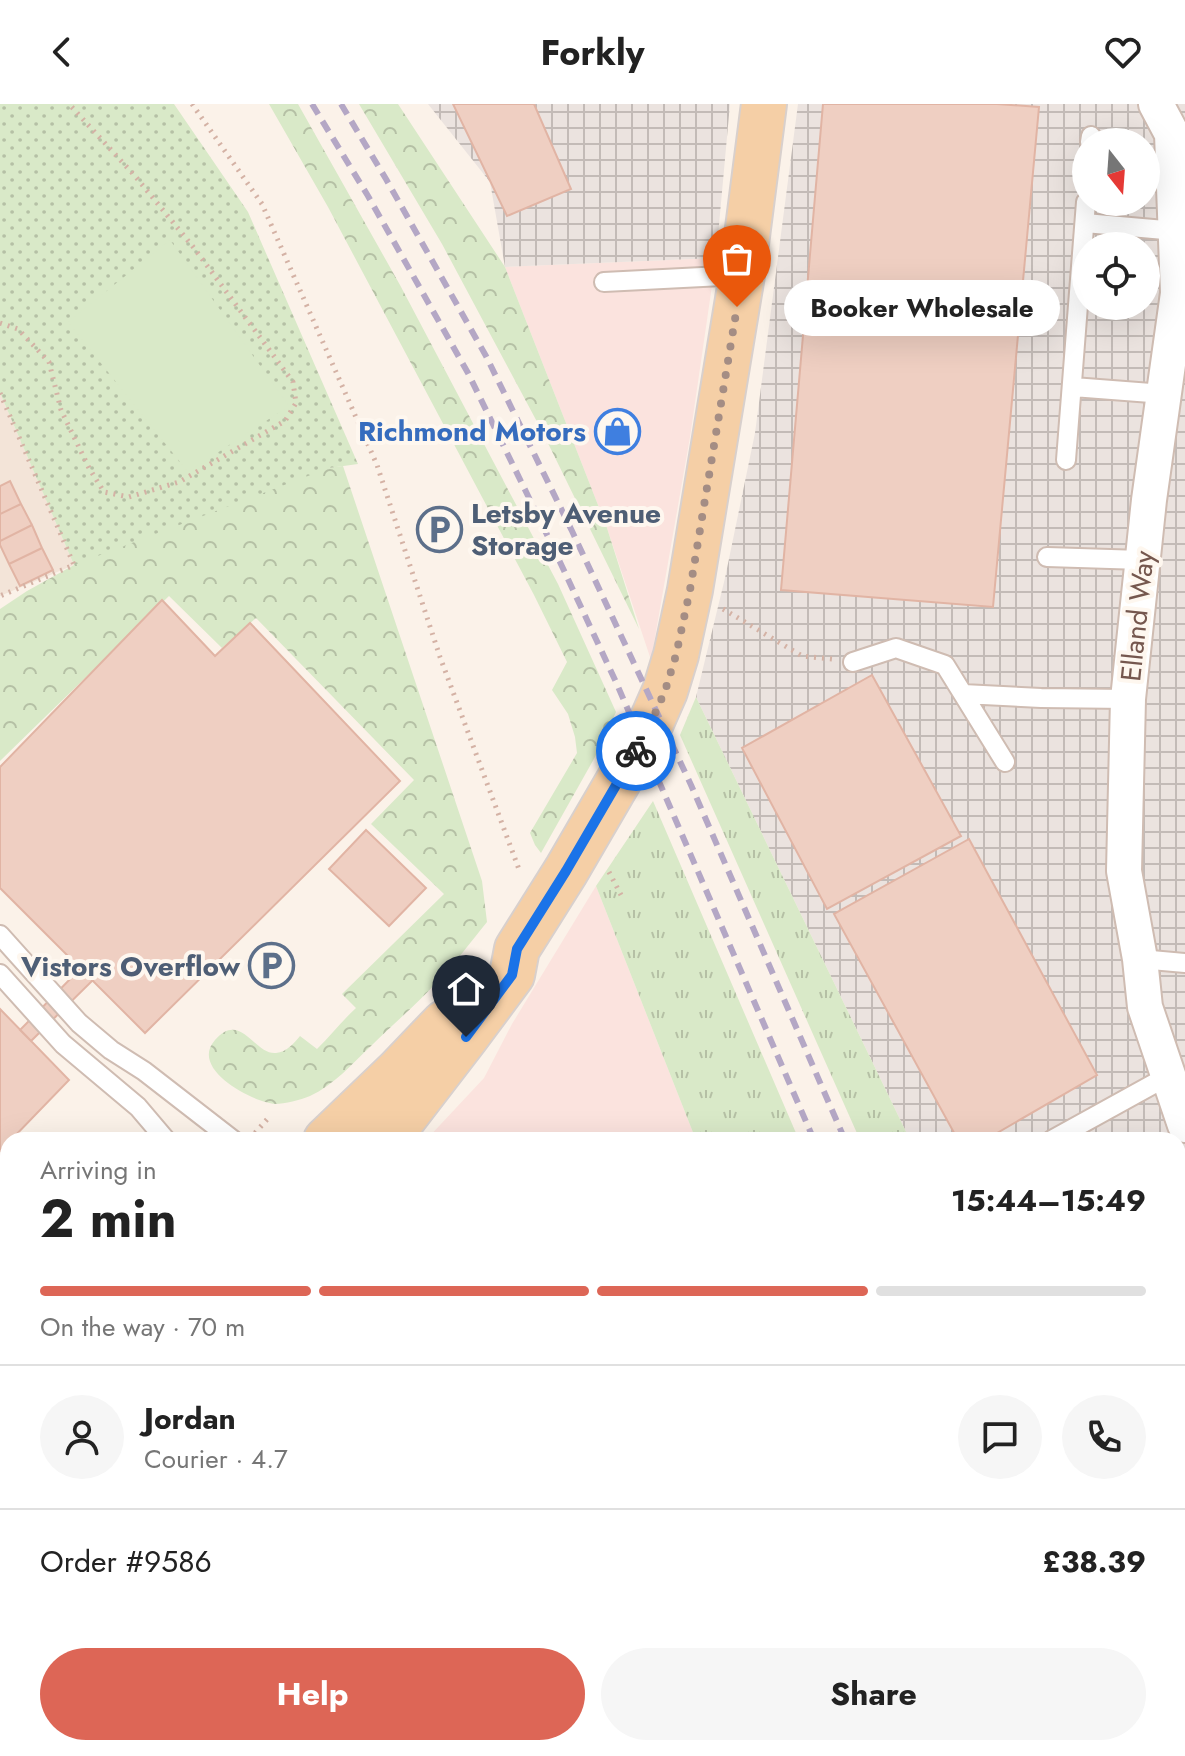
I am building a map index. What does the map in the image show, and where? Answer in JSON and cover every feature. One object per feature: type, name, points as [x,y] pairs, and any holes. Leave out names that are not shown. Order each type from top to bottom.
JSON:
[{"type":"main road","points":[[390,1132],[512,975],[517,949],[650,725],[669,679],[690,590],[742,275],[764,104]]},
{"type":"main road","points":[[334,1132],[434,1034],[489,965],[517,949]]},
{"type":"street","name":"Elland Way","points":[[1156,104],[1179,130],[1176,231],[1182,294],[1164,394],[1128,699],[1124,871],[1145,1007],[1185,1125]]},
{"type":"lane","points":[[1066,460],[1085,216]]},
{"type":"lane","points":[[1085,223],[1176,231]]},
{"type":"lane","points":[[604,282],[742,275]]},
{"type":"lane","points":[[1073,387],[1164,394]]},
{"type":"lane","points":[[1047,557],[1142,560]]},
{"type":"lane","points":[[853,662],[896,648],[945,665],[1005,762]]},
{"type":"lane","points":[[963,694],[1128,699]]},
{"type":"lane","points":[[0,935],[79,1023],[223,1132]]},
{"type":"lane","points":[[1140,959],[1185,963]]},
{"type":"lane","points":[[0,974],[63,1044],[138,1107],[159,1132]]},
{"type":"lane","points":[[1066,1132],[1168,1076]]},
{"type":"path","points":[[0,323],[18,329],[49,362],[61,410],[104,492],[129,497],[179,482],[285,421],[296,403],[293,382],[194,248],[135,176],[69,104]]},
{"type":"path","points":[[192,104],[262,204],[377,465],[440,657],[519,869],[546,903]]},
{"type":"path","points":[[0,394],[74,565],[0,596]]},
{"type":"path","points":[[690,590],[802,656],[853,662]]},
{"type":"path","points":[[256,1132],[270,1116]]},
{"type":"shaded area","points":[[428,104],[730,104],[716,258],[505,267],[490,182]]},
{"type":"shaded area","points":[[798,104],[1185,104],[1185,1132],[906,1132],[696,697],[755,433]]},
{"type":"shaded area","points":[[716,258],[690,437],[651,660],[607,528],[505,267]]},
{"type":"shaded area","points":[[0,393],[74,565],[0,596]]},
{"type":"shaded area","points":[[596,886],[693,1132],[433,1132],[484,1078],[512,1024]]},
{"type":"green space","points":[[0,104],[174,104],[248,212],[358,464],[329,468],[74,565],[0,393]]},
{"type":"green space","points":[[269,104],[298,104],[400,285],[558,584],[616,712],[595,757],[541,853],[530,833],[577,753],[568,714],[552,690],[567,662],[328,207]]},
{"type":"green space","points":[[359,104],[398,104],[505,267],[607,528],[639,629],[543,433],[442,244]]},
{"type":"green space","points":[[170,240],[289,406],[188,472],[68,322]]},
{"type":"green space","points":[[343,466],[482,881],[487,922],[428,991],[342,1074],[310,1096],[275,1104],[252,1097],[227,1082],[210,1062],[209,1051],[215,1040],[232,1030],[240,1031],[268,1052],[284,1051],[300,1036],[317,1049],[356,1008],[342,994],[444,894],[371,824],[414,780],[256,618],[222,648],[169,596],[0,761],[0,609],[74,565],[77,532],[166,488]]},
{"type":"green space","points":[[696,697],[906,1132],[856,1132],[680,735]]},
{"type":"green space","points":[[653,801],[796,1132],[693,1132],[596,886]]},
{"type":"building","points":[[453,104],[534,104],[571,189],[507,216]]},
{"type":"building","points":[[823,104],[997,104],[1039,107],[993,607],[781,590]]},
{"type":"building","points":[[10,481],[21,504],[0,514],[0,486]]},
{"type":"building","points":[[21,504],[32,525],[0,541],[0,514]]},
{"type":"building","points":[[32,525],[42,548],[9,564],[0,541]]},
{"type":"building","points":[[42,548],[53,570],[20,586],[9,564]]},
{"type":"building","points":[[162,600],[215,656],[250,623],[400,781],[145,1033],[0,888],[0,767]]},
{"type":"building","points":[[872,675],[961,836],[827,909],[742,748]]},
{"type":"building","points":[[366,830],[426,888],[389,926],[329,869]]},
{"type":"building","points":[[969,839],[1097,1075],[999,1132],[954,1132],[834,914]]},
{"type":"building","points":[[81,968],[93,980],[31,1041],[20,1030]]},
{"type":"building","points":[[0,1009],[69,1080],[19,1132],[0,1132]]},
{"type":"railway","points":[[312,104],[468,373],[553,547],[616,682],[811,1132]]},
{"type":"railway","points":[[341,104],[486,356],[572,531],[691,785],[842,1132]]},
{"type":"way so far","points":[[636,751],[665,691],[676,655],[690,590],[737,307]]},
{"type":"place","name":"Booker Wholesale","points":[[737,307]]},
{"type":"place","name":"Richmond Motors","points":[[617,431]]},
{"type":"place","name":"Letsby Avenue Storage","points":[[440,529]]},
{"type":"place","name":"Vistors Overflow","points":[[271,966]]},
{"type":"route","points":[[466,1037],[512,975],[517,949],[636,751]]}]
